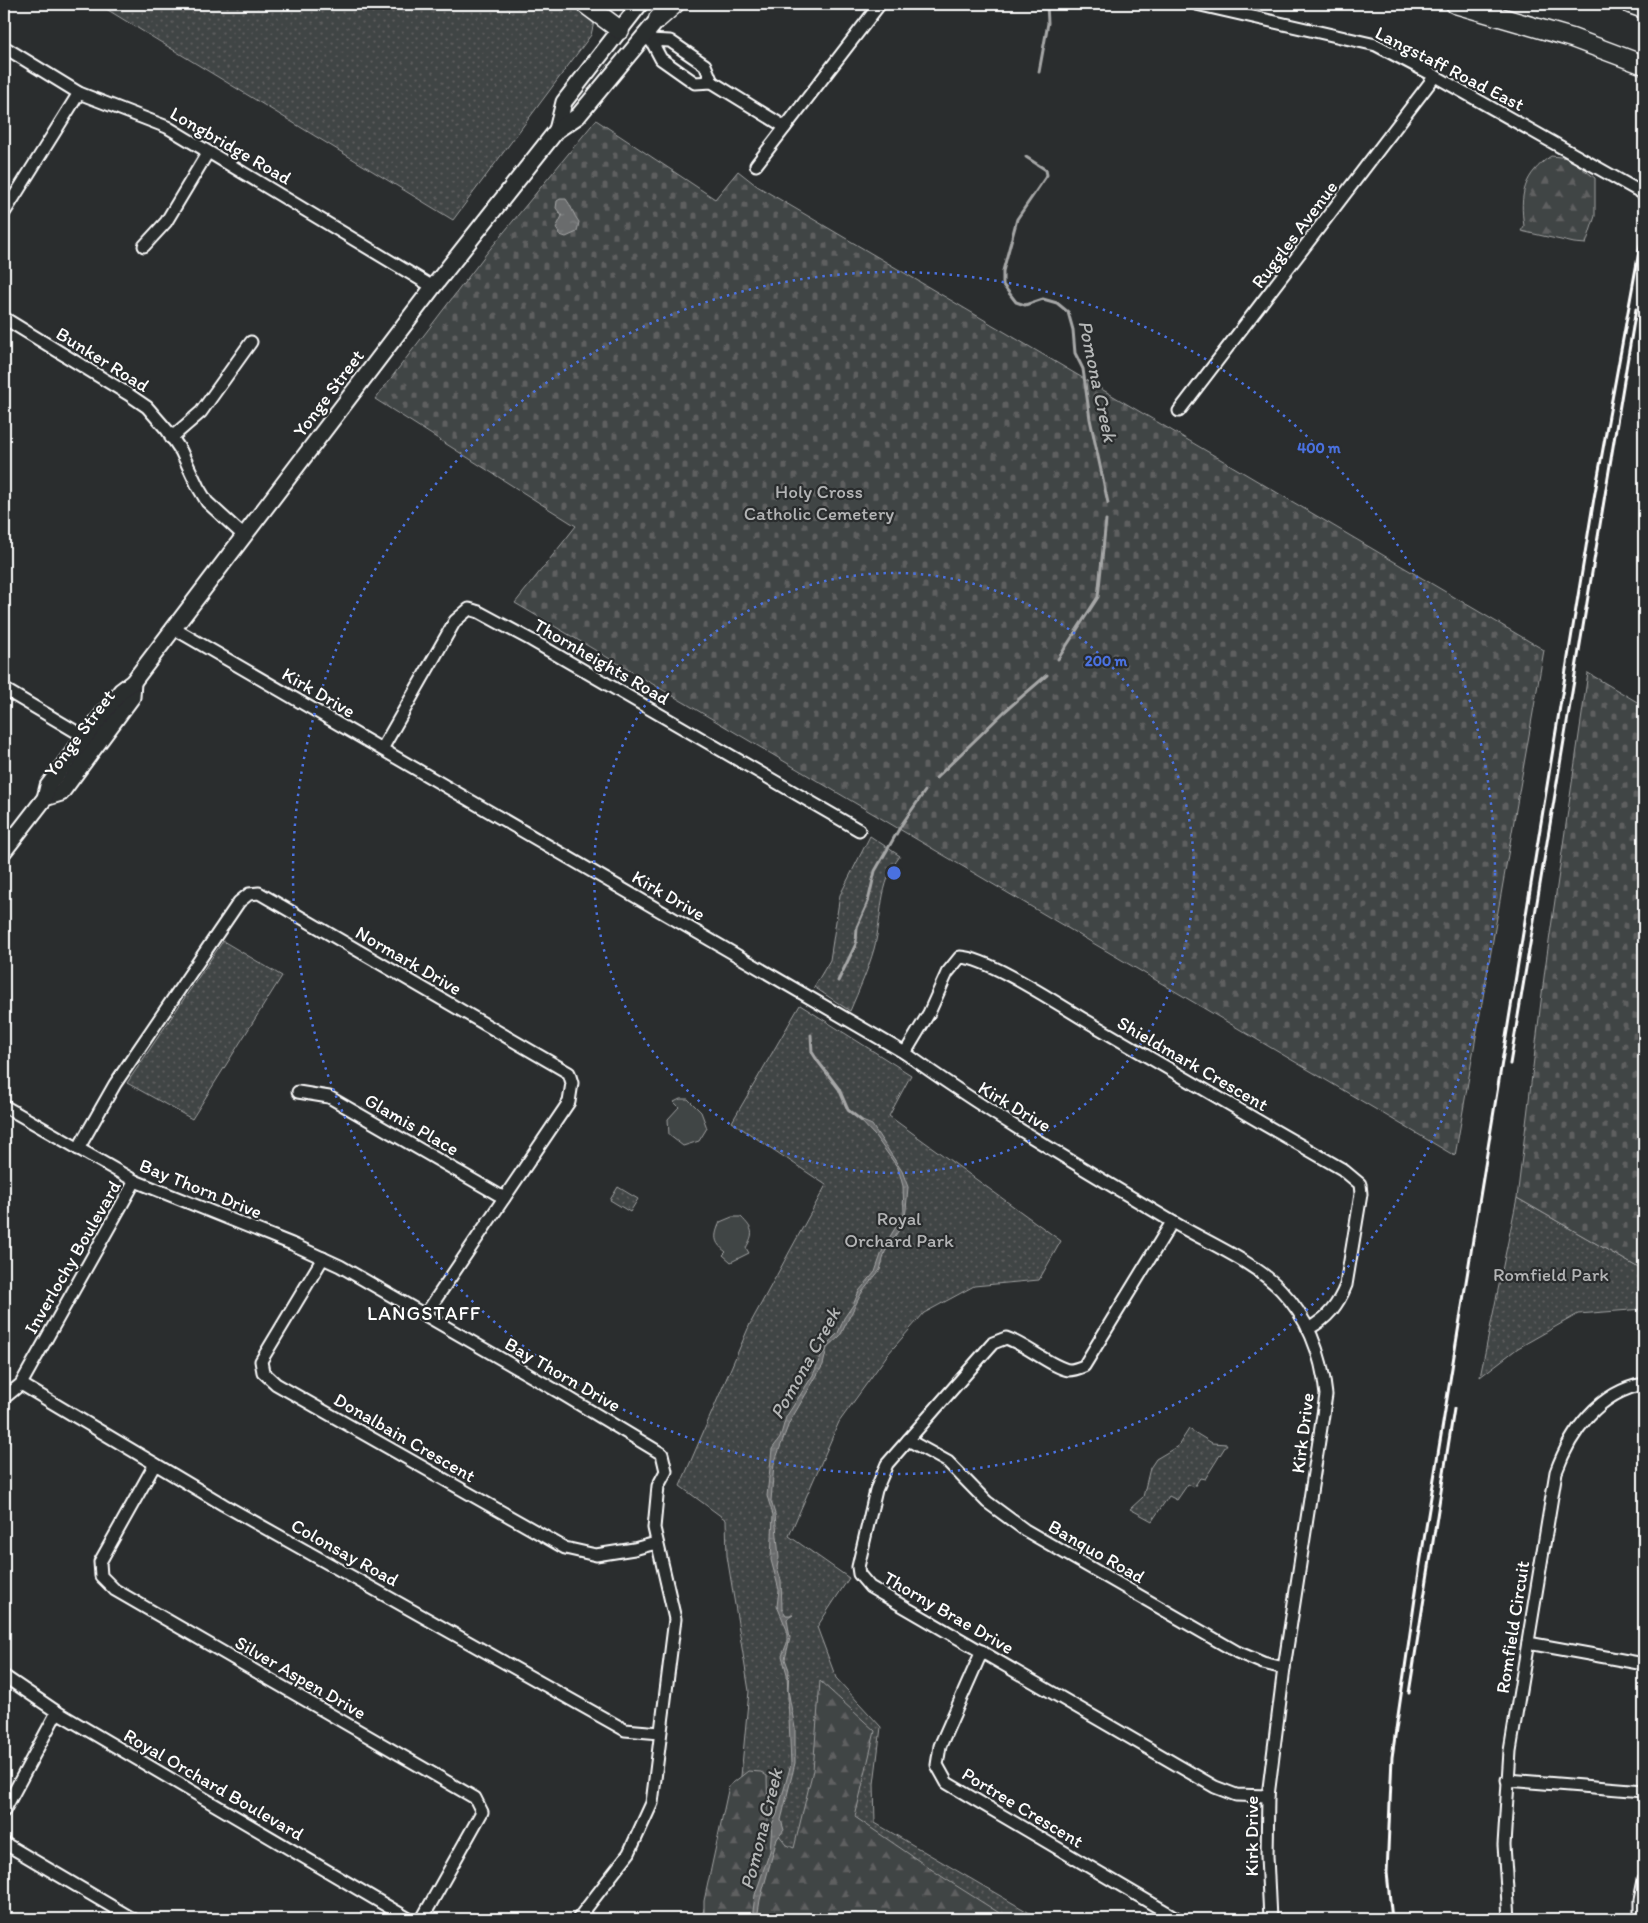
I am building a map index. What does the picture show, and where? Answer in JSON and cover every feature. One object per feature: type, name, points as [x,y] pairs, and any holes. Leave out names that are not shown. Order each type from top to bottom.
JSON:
[{"type":"highway","points":[[585,4],[620,30]]},
{"type":"highway","points":[[658,20],[675,4]]},
{"type":"highway","points":[[1455,4],[1610,51],[1644,65]]},
{"type":"highway","points":[[1630,4],[1644,9]]},
{"type":"main road","name":"Yonge Street","points":[[557,130],[564,102],[640,4]]},
{"type":"main road","name":"Yonge Street","points":[[4,851],[45,798],[61,793],[91,741],[132,697],[133,682],[173,628],[557,130],[578,116],[648,40],[658,20],[670,4]]},
{"type":"main road","points":[[620,30],[648,40]]},
{"type":"street","points":[[756,165],[880,4]]},
{"type":"street","name":"Langstaff Road East","points":[[1196,4],[1376,45],[1435,76],[1644,194]]},
{"type":"street","points":[[648,40],[661,59],[695,83],[712,82],[785,127]]},
{"type":"street","points":[[648,40],[670,41],[705,65],[712,82]]},
{"type":"street","name":"Longbridge Road","points":[[4,47],[79,93],[167,127],[434,288]]},
{"type":"street","name":"Ruggles Avenue","points":[[1179,411],[1435,76]]},
{"type":"street","points":[[4,213],[79,93]]},
{"type":"street","points":[[144,246],[166,222],[208,152]]},
{"type":"street","name":"Bunker Road","points":[[4,318],[138,401],[172,438],[208,502],[244,536]]},
{"type":"street","points":[[172,438],[201,412],[251,342]]},
{"type":"street","name":"Thornheights Road","points":[[382,749],[455,621],[469,609],[479,612],[531,640],[859,830]]},
{"type":"street","name":"Kirk Drive","points":[[173,628],[905,1053],[964,1095],[1172,1222],[1259,1272],[1291,1301],[1308,1329],[1320,1358],[1326,1395],[1284,1668],[1268,1796],[1267,1856],[1270,1919]]},
{"type":"street","points":[[4,688],[91,741]]},
{"type":"street","name":"Normark Drive","points":[[78,1149],[116,1084],[239,902],[249,894],[259,893],[569,1073],[572,1083],[569,1102],[425,1315]]},
{"type":"street","name":"Shieldmark Crescent","points":[[905,1053],[929,1013],[950,968],[960,957],[969,957],[984,963],[1057,1003],[1342,1169],[1360,1184],[1361,1194],[1346,1285],[1341,1297],[1325,1320],[1308,1329]]},
{"type":"street","name":"Glamis Place","points":[[298,1092],[329,1096],[504,1198]]},
{"type":"street","name":"Bay Thorn Drive","points":[[4,1106],[135,1181],[323,1258],[602,1416],[662,1454],[666,1471],[658,1486],[654,1528],[675,1619],[652,1802],[629,1853],[578,1919]]},
{"type":"street","name":"Inverlochy Boulevard","points":[[4,1398],[21,1384],[135,1181]]},
{"type":"street","name":"Thorny Brae Drive","points":[[1172,1222],[1084,1366],[1071,1370],[1064,1368],[1014,1340],[1000,1338],[993,1343],[887,1464],[876,1490],[858,1567],[859,1574],[870,1587],[1215,1787],[1236,1795],[1268,1796]]},
{"type":"street","name":"Donalbain Crescent","points":[[323,1258],[260,1361],[263,1372],[276,1384],[566,1548],[596,1555],[634,1549],[656,1543]]},
{"type":"street","name":"Colonsay Road","points":[[21,1384],[155,1464],[626,1730],[660,1732]]},
{"type":"street","name":"Romfield Circuit","points":[[1508,1919],[1504,1845],[1507,1780],[1513,1730],[1553,1488],[1562,1456],[1582,1422],[1599,1405],[1618,1394],[1644,1384]]},
{"type":"street","name":"Banquo Road","points":[[908,1440],[948,1462],[987,1502],[1025,1530],[1238,1652],[1264,1663],[1284,1668]]},
{"type":"street","name":"Silver Aspen Drive","points":[[155,1464],[100,1562],[101,1576],[115,1590],[475,1798],[482,1812],[422,1919]]},
{"type":"street","points":[[1528,1643],[1644,1664]]},
{"type":"street","name":"Portree Crescent","points":[[982,1651],[940,1746],[937,1756],[939,1771],[948,1783],[1178,1919]]},
{"type":"street","name":"Royal Orchard Boulevard","points":[[4,1676],[57,1712],[410,1919]]},
{"type":"street","points":[[4,1811],[57,1712]]},
{"type":"street","points":[[1507,1780],[1644,1791]]},
{"type":"street","points":[[4,1843],[133,1919]]},
{"type":"street","points":[[1640,1919],[1640,1900],[1644,1880]]},
{"type":"green space","points":[[98,4],[575,4],[594,22],[591,35],[453,220]]},
{"type":"green space","name":"Holy Cross Catholic Cemetery","points":[[596,120],[715,199],[738,171],[757,186],[1544,650],[1455,1156],[515,603],[576,526],[375,399],[486,254]]},
{"type":"green space","points":[[1551,156],[1569,158],[1595,178],[1595,216],[1586,244],[1521,231],[1524,226],[1523,195],[1529,178]]},
{"type":"green space","points":[[1588,673],[1644,706],[1644,1271],[1517,1198],[1545,969]]},
{"type":"green space","points":[[870,836],[900,856],[884,889],[874,949],[850,1011],[814,987],[830,960],[840,895]]},
{"type":"green space","points":[[223,941],[282,976],[192,1119],[127,1083]]},
{"type":"green space","name":"Royal Orchard Park","points":[[800,1005],[911,1075],[889,1116],[1061,1241],[1039,1280],[974,1286],[924,1313],[888,1354],[839,1422],[789,1536],[849,1578],[817,1627],[836,1678],[881,1727],[874,1784],[875,1823],[1040,1919],[701,1919],[740,1787],[749,1691],[727,1556],[726,1520],[680,1486],[750,1324],[826,1185],[732,1122]]},
{"type":"green space","points":[[680,1099],[688,1099],[701,1112],[707,1128],[699,1141],[683,1146],[669,1135],[668,1119],[679,1107],[674,1102]]},
{"type":"green space","points":[[618,1187],[638,1199],[630,1212],[610,1200]]},
{"type":"green space","name":"Romfield Park","points":[[1517,1198],[1644,1271],[1644,1309],[1578,1314],[1518,1348],[1480,1377]]},
{"type":"green space","points":[[732,1217],[741,1217],[748,1225],[751,1235],[746,1248],[749,1253],[731,1262],[723,1255],[726,1252],[717,1242],[716,1235],[720,1222]]},
{"type":"green space","points":[[1189,1429],[1212,1443],[1227,1444],[1205,1479],[1200,1478],[1194,1487],[1188,1484],[1177,1500],[1169,1496],[1152,1521],[1130,1509],[1143,1497],[1150,1468],[1156,1459],[1178,1446]]},
{"type":"green space","points":[[820,1681],[875,1731],[855,1817],[944,1878],[1004,1916],[1001,1919],[704,1919],[704,1901],[729,1786],[748,1771],[761,1772],[767,1776],[768,1822],[787,1845],[794,1848],[813,1770]]},
{"type":"water","points":[[566,199],[579,222],[577,232],[566,237],[560,235],[556,228],[562,216],[556,208],[557,201]]},
{"type":"water","points":[[860,1120],[872,1125],[902,1171],[908,1187],[906,1210],[904,1222],[885,1252],[880,1270],[862,1292],[840,1336],[827,1348],[823,1365],[789,1423],[774,1464],[771,1501],[775,1514],[779,1558],[777,1567],[781,1580],[782,1609],[786,1615],[793,1615],[787,1619],[790,1638],[785,1659],[789,1670],[788,1690],[795,1728],[795,1763],[781,1820],[784,1830],[777,1839],[760,1900],[757,1919],[752,1919],[755,1895],[770,1851],[772,1824],[777,1814],[791,1764],[787,1674],[782,1656],[787,1643],[787,1630],[777,1606],[779,1590],[771,1560],[773,1515],[767,1496],[772,1449],[780,1438],[786,1417],[813,1375],[825,1346],[838,1333],[859,1291],[875,1272],[884,1246],[904,1214],[903,1186],[898,1168],[875,1136]]},
{"type":"waterway","name":"Pomona Creek","points":[[1039,72],[1048,23],[1047,4]]},
{"type":"waterway","name":"Pomona Creek","points":[[1026,157],[1046,170],[1047,175],[1017,219],[1003,271],[1003,285],[1016,302],[1025,305],[1043,299],[1057,303],[1068,312],[1073,330],[1075,353],[1083,369],[1090,419],[1108,503]]},
{"type":"waterway","name":"Pomona Creek","points":[[1058,659],[1098,597],[1106,520]]},
{"type":"waterway","name":"Pomona Creek","points":[[936,778],[1004,712],[1047,675]]},
{"type":"waterway","name":"Pomona Creek","points":[[838,981],[856,944],[857,927],[868,902],[875,871],[902,824],[925,791]]},
{"type":"waterway","name":"Pomona Creek","points":[[811,1035],[812,1052],[839,1089],[848,1110],[862,1121]]},
{"type":"railway","points":[[1392,1919],[1387,1873],[1392,1757],[1420,1564],[1594,498],[1644,224]]},
{"type":"railway","points":[[1510,1064],[1636,309]]},
{"type":"railway","points":[[1409,1693],[1454,1409]]},
{"type":"district","name":"LANGSTAFF","points":[[424,1313]]}]
